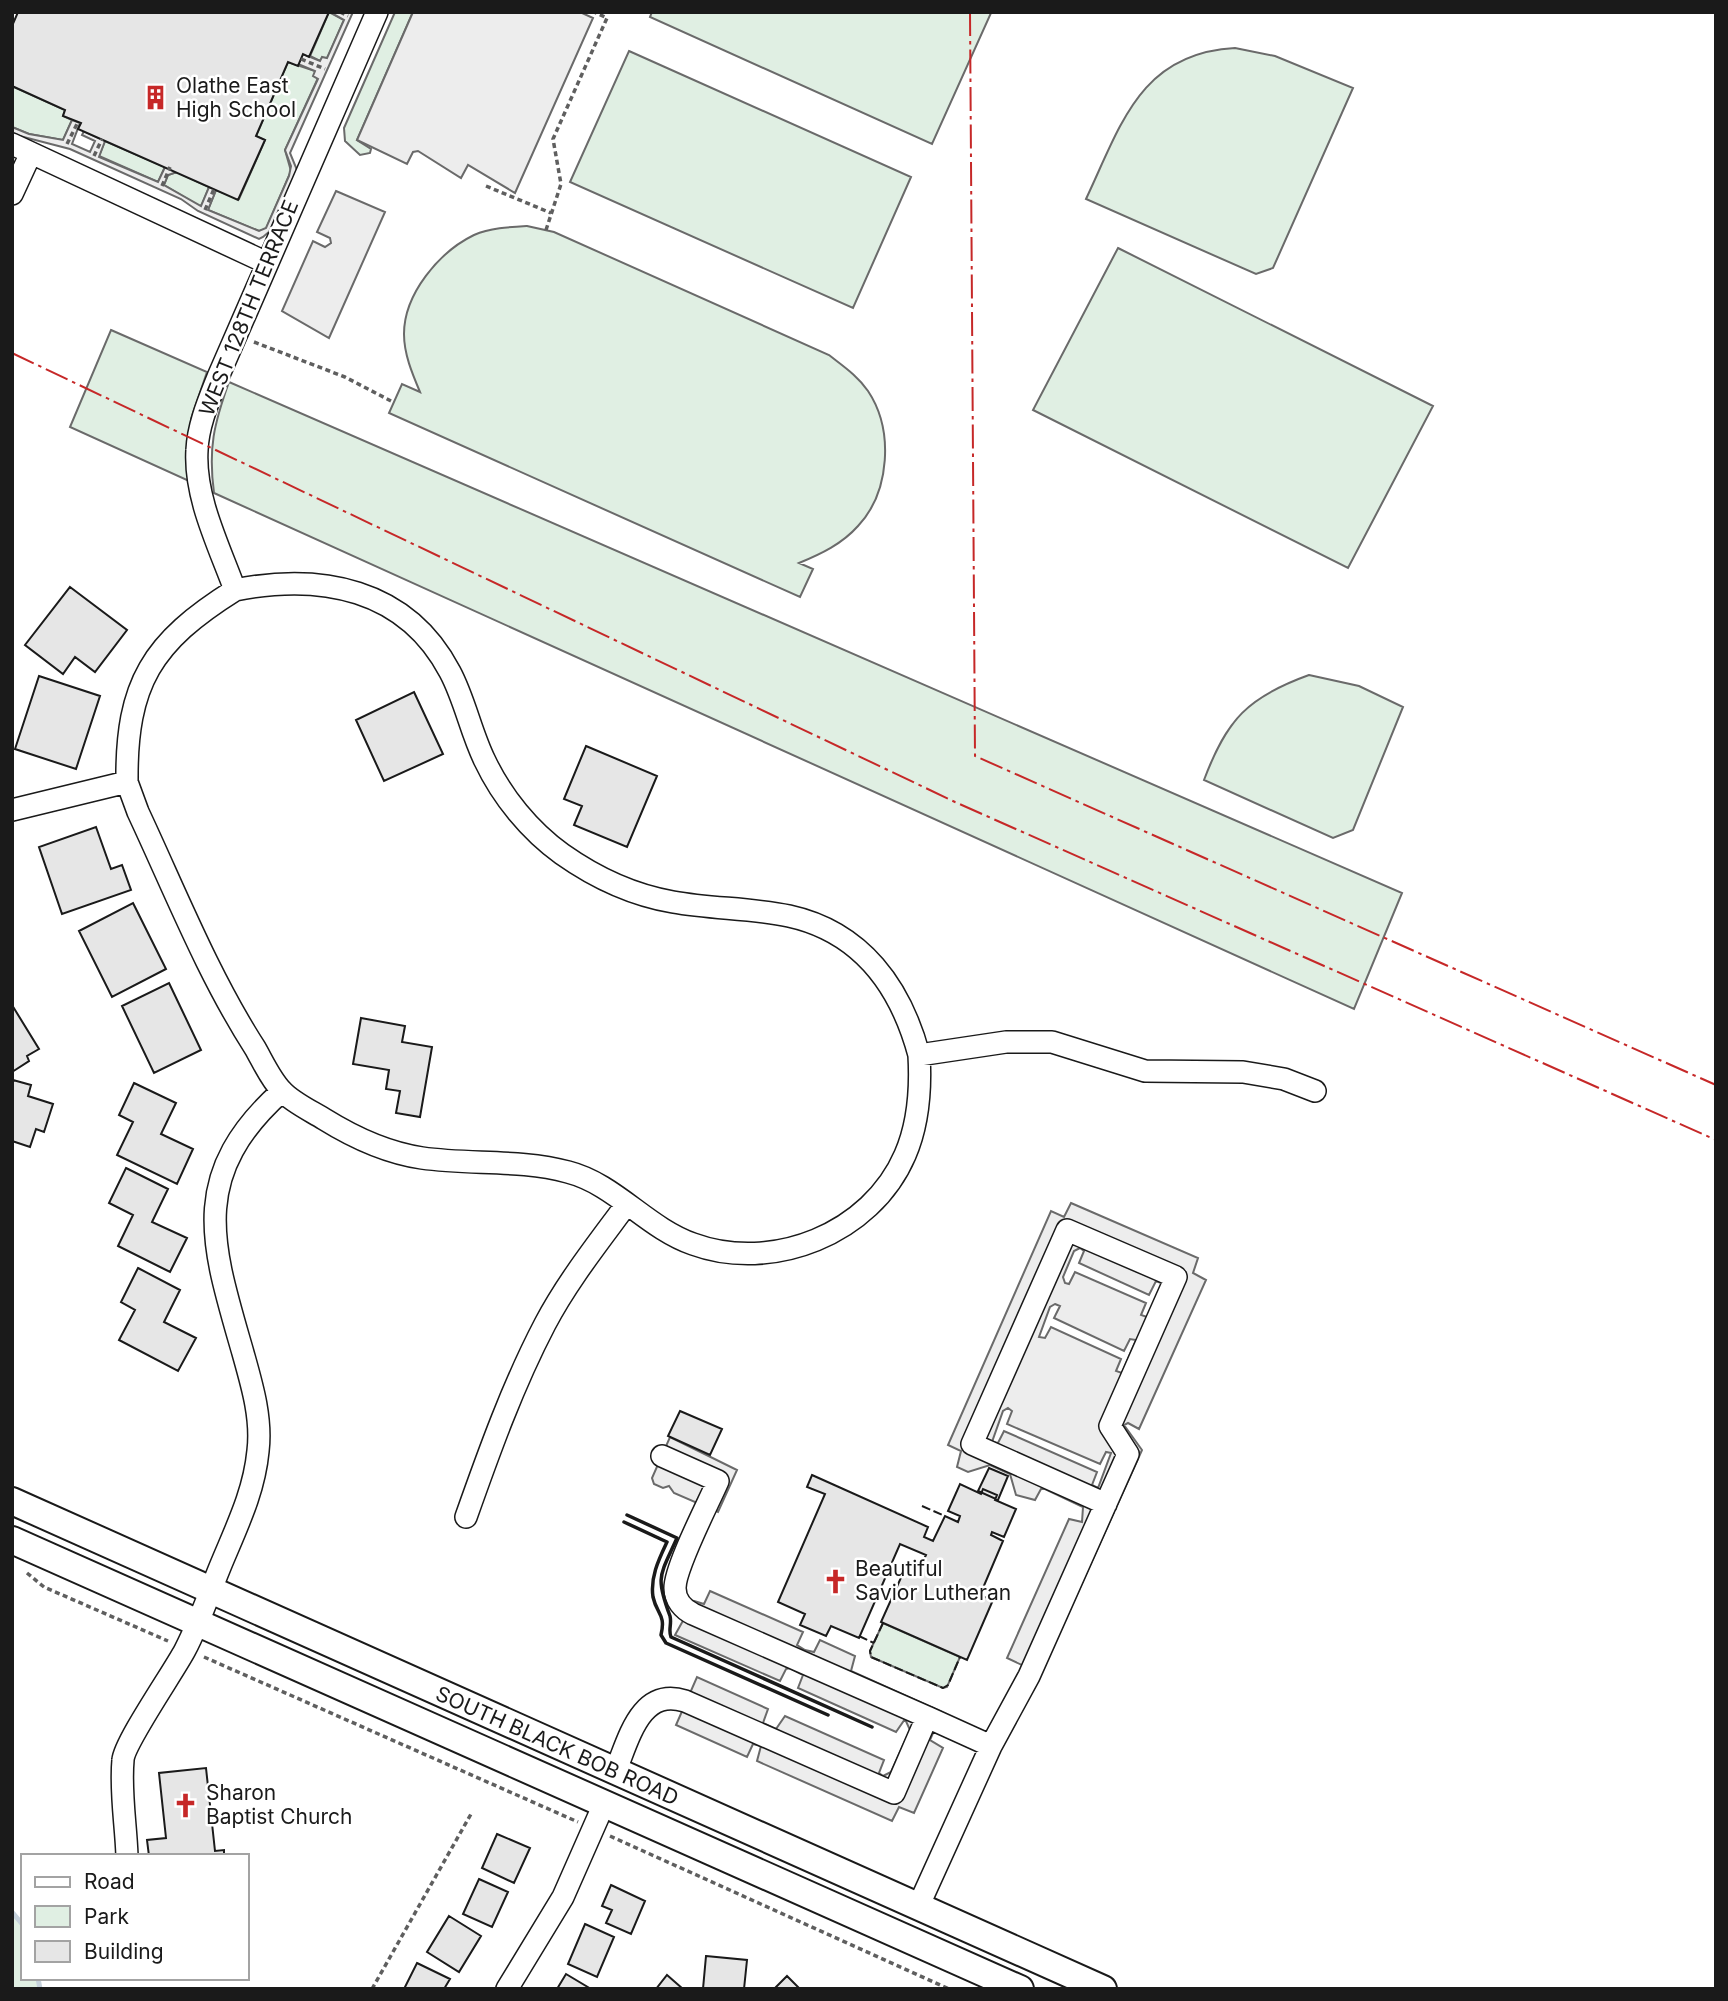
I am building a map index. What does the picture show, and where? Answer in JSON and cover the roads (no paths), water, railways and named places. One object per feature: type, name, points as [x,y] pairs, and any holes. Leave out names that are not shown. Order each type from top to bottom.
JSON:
[{"type":"main road","name":"SOUTH BLACK BOB ROAD","points":[[14,1502],[1103,1989]]},
{"type":"main road","name":"SOUTH BLACK BOB ROAD","points":[[12,1540],[1020,1989]]},
{"type":"street","name":"WEST 128TH TERRACE","points":[[235,590],[206,508],[198,476],[197,449],[202,422],[218,377],[377,12]]},
{"type":"street","points":[[12,194],[22,149],[267,263]]},
{"type":"street","points":[[291,582],[322,584],[368,596],[413,625],[435,649],[451,673],[485,762],[518,812],[545,839],[585,870],[639,894],[673,902],[790,916],[815,924],[839,937],[880,970],[898,996],[911,1025],[919,1055],[921,1085],[917,1118],[904,1157],[885,1186],[860,1214],[824,1236],[803,1245],[766,1254],[723,1252],[674,1236],[599,1185],[572,1172],[540,1165],[420,1158],[382,1147],[344,1131],[282,1091],[232,1013],[138,812],[127,782],[129,724],[151,664],[178,629],[235,590],[291,582]]},
{"type":"street","points":[[12,810],[127,782]]},
{"type":"street","points":[[919,1055],[1006,1042],[1052,1042],[1145,1071],[1243,1072],[1284,1079],[1315,1091]]},
{"type":"street","points":[[127,1854],[122,1758],[186,1649],[255,1478],[260,1437],[254,1392],[219,1271],[215,1207],[222,1173],[233,1147],[252,1118],[282,1091]]},
{"type":"street","points":[[466,1517],[484,1464],[545,1324],[566,1289],[626,1205]]},
{"type":"street","points":[[918,1907],[991,1746],[1029,1676],[1106,1504],[1128,1454],[1110,1426],[1176,1278],[1067,1230],[972,1444],[1106,1504]]},
{"type":"street","points":[[662,1456],[718,1482],[677,1578],[676,1597],[682,1606],[692,1614],[991,1746]]},
{"type":"street","points":[[615,1772],[643,1710],[653,1701],[669,1697],[685,1701],[894,1793],[927,1717]]},
{"type":"street","points":[[507,1989],[564,1898],[604,1804]]},
{"type":"waterway","points":[[12,1912],[21,1923]]},
{"type":"waterway","points":[[38,1980],[40,1989]]},
{"type":"place","name":"Olathe East High School","points":[[156,98]]},
{"type":"place","name":"Beautiful Savior Lutheran","points":[[835,1581]]},
{"type":"place","name":"Sharon Baptist Church","points":[[186,1805]]}]
